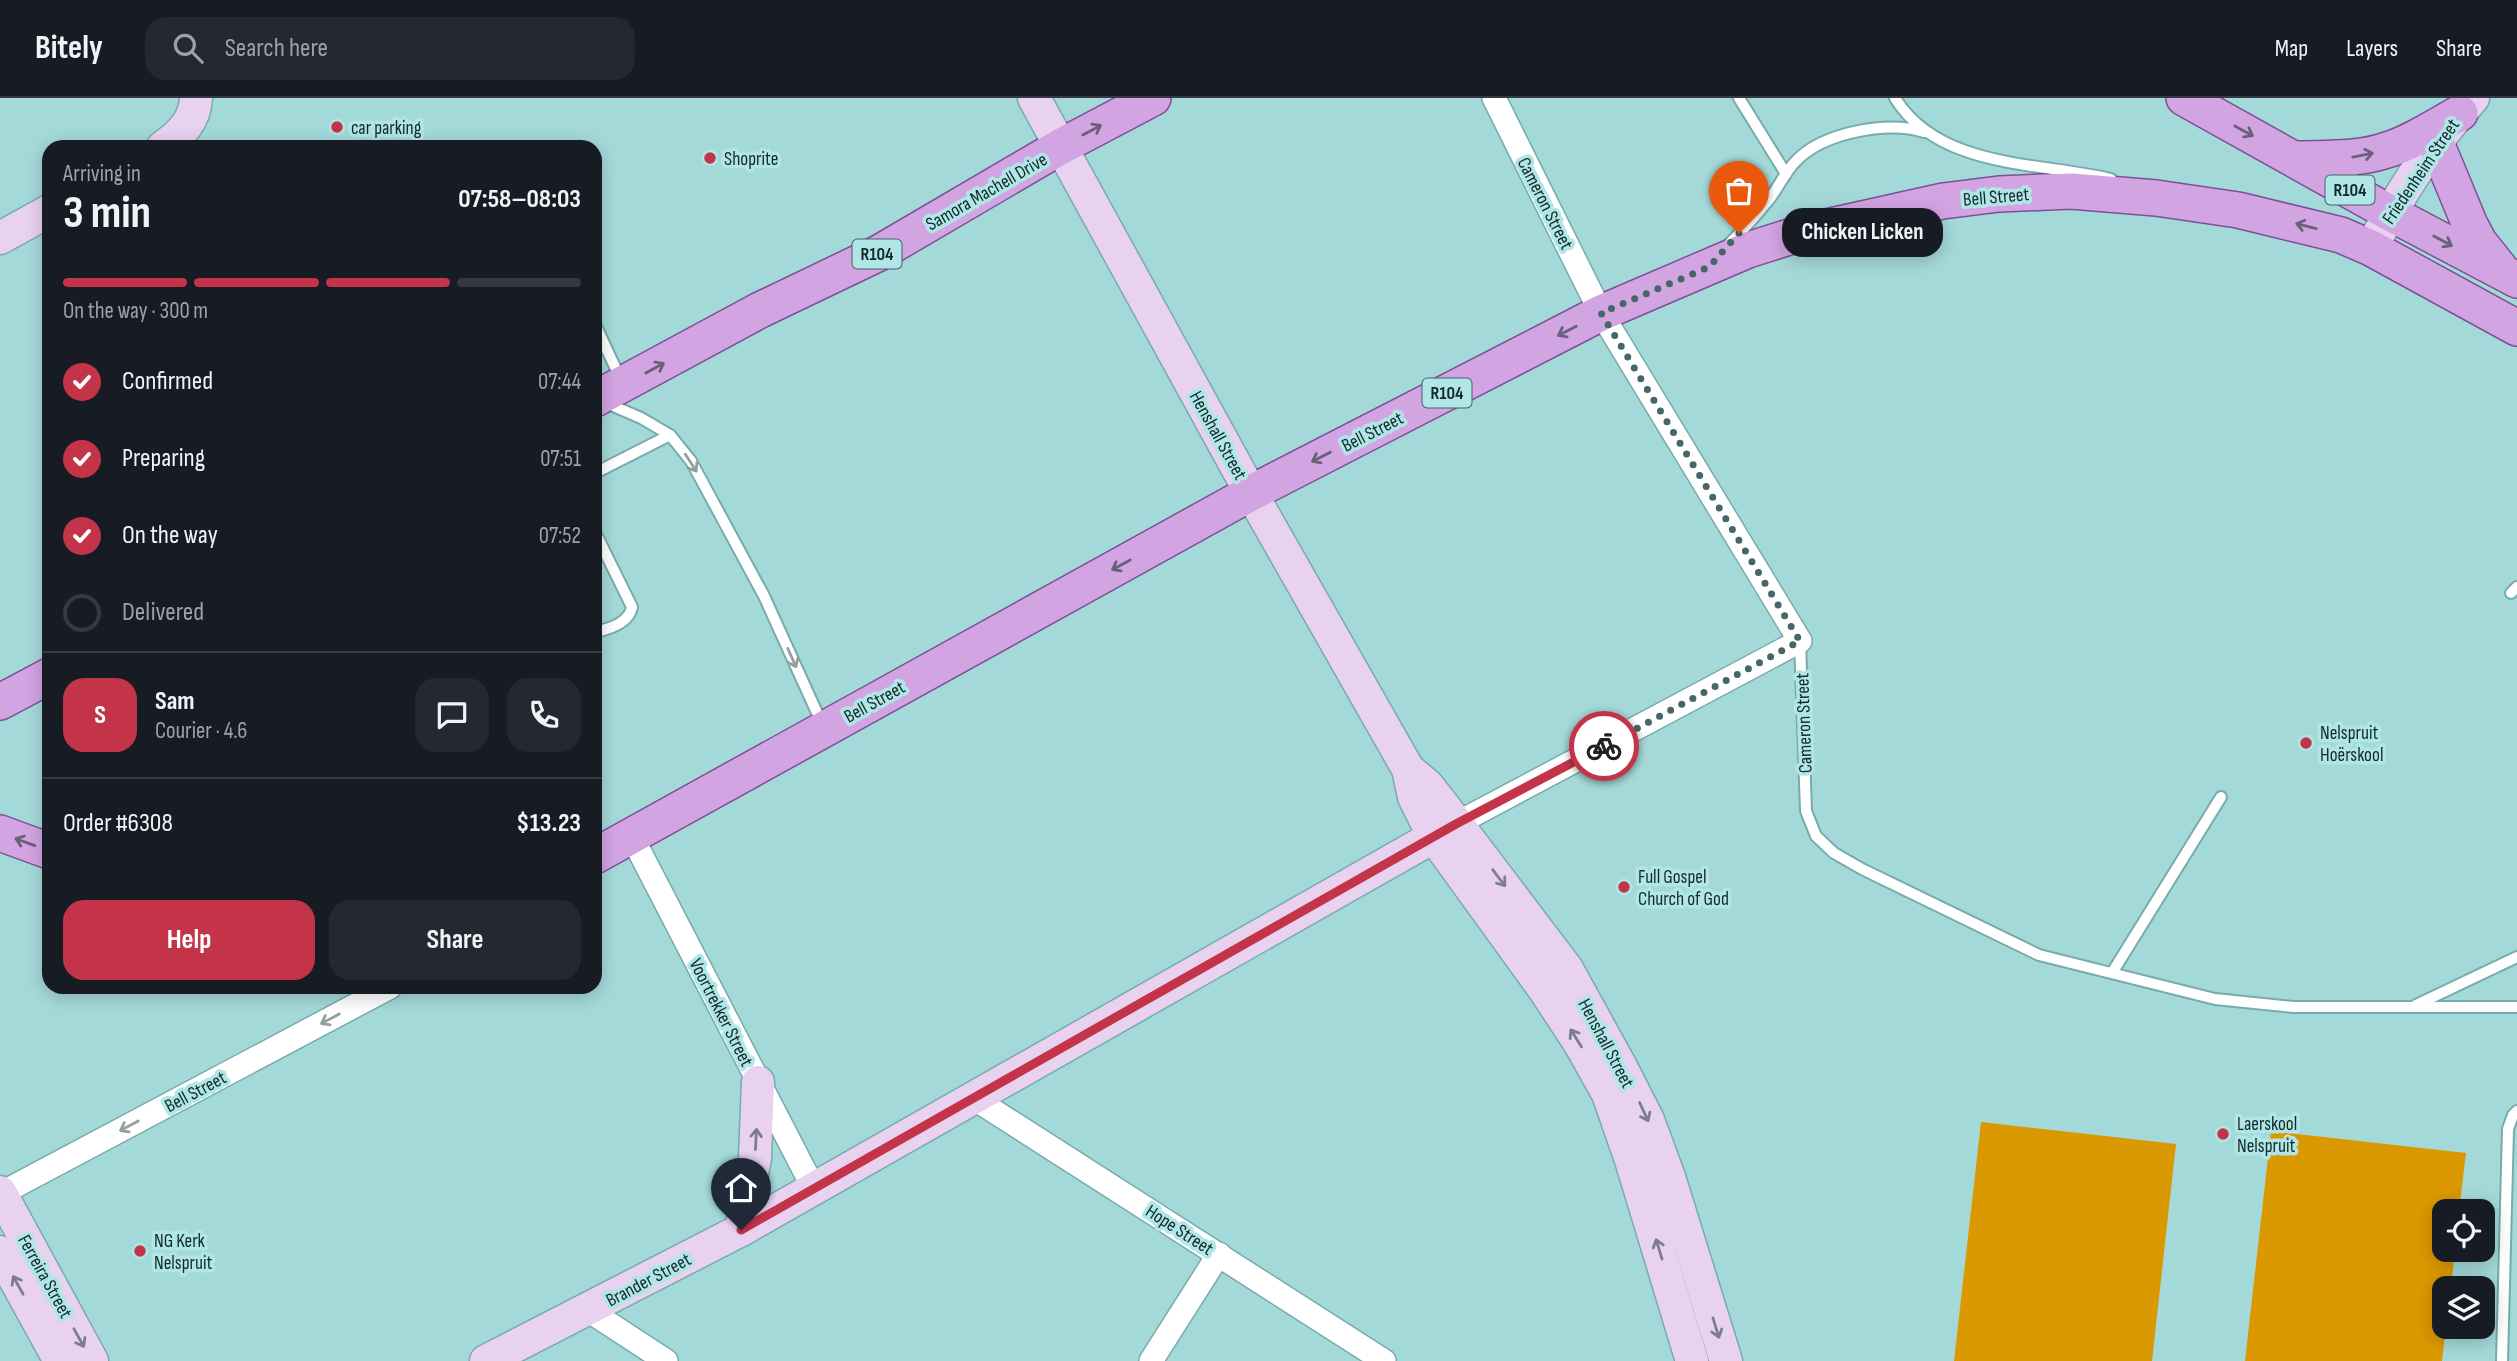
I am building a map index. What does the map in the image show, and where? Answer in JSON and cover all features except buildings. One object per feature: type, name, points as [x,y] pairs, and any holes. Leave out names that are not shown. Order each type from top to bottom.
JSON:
[{"type":"main road","name":"Samora Machell Drive","points":[[605,395],[760,310],[878,253],[1060,147],[1153,98]]},
{"type":"main road","name":"R104","points":[[2184,98],[2390,213],[2510,276]]},
{"type":"main road","points":[[2295,159],[2350,158],[2386,151],[2407,142],[2466,105]]},
{"type":"main road","points":[[2436,143],[2479,242],[2510,276]]},
{"type":"main road","name":"Bell Street","points":[[602,852],[1251,493],[1601,313],[1748,250],[1808,231],[1942,201],[1999,194],[2071,191],[2181,201],[2238,210],[2341,235],[2371,248]]},
{"type":"main road","name":"R104","points":[[2371,248],[2517,328]]},
{"type":"main road","points":[[2,703],[42,680]]},
{"type":"main road","points":[[0,833],[42,848]]},
{"type":"street","points":[[172,140],[191,120],[196,98]]},
{"type":"street","name":"Henshall Street","points":[[1034,98],[1251,493],[1408,769],[1414,797],[1445,831],[1580,1044],[1608,1094],[1631,1160],[1692,1361]]},
{"type":"street","name":"Cameron Street","points":[[1494,98],[1601,313],[1800,641]]},
{"type":"street","name":"Friedenheim Street","points":[[2371,248],[2390,213],[2436,143],[2466,105]]},
{"type":"street","points":[[0,238],[42,215]]},
{"type":"street","name":"Brander Street","points":[[486,1361],[741,1230],[1445,831],[1800,641]]},
{"type":"street","name":"Henshall Street","points":[[1445,831],[1483,856],[1567,969],[1621,1067],[1648,1120],[1669,1177],[1726,1361]]},
{"type":"street","name":"Voortrekker Street","points":[[631,835],[814,1189]]},
{"type":"street","name":"Bell Street","points":[[0,1193],[377,994]]},
{"type":"street","points":[[741,1230],[755,1158],[758,1082]]},
{"type":"street","name":"Hope Street","points":[[975,1098],[1384,1361]]},
{"type":"street","name":"Ferreira Street","points":[[0,1193],[92,1361]]},
{"type":"street","name":"Ferreira Street","points":[[0,1252],[60,1361]]},
{"type":"street","points":[[1151,1361],[1219,1254]]},
{"type":"street","points":[[588,1310],[666,1361]]},
{"type":"lane","points":[[1739,98],[1786,174]]},
{"type":"lane","points":[[1895,98],[1904,112],[1929,134]]},
{"type":"lane","points":[[1709,267],[1769,200],[1797,160],[1814,148],[1850,133],[1885,127],[1917,130],[1968,152],[2009,163],[2077,171],[2129,183],[2181,201]]},
{"type":"lane","points":[[602,373],[605,395],[670,435],[691,461],[764,596],[824,729]]},
{"type":"lane","points":[[602,469],[670,435]]},
{"type":"lane","points":[[602,546],[632,607],[626,620],[602,629]]},
{"type":"lane","name":"Cameron Street","points":[[1800,641],[1806,811],[1816,836],[1834,853],[1862,869],[2039,955],[2215,999],[2293,1007],[2517,1007]]},
{"type":"lane","points":[[2112,973],[2221,797]]},
{"type":"lane","points":[[2410,1007],[2517,957]]},
{"type":"lane","points":[[2502,1361],[2508,1129],[2512,1115],[2517,1111]]},
{"type":"shaded area","points":[[1981,1122],[2176,1144],[2152,1361],[1954,1361]]},
{"type":"shaded area","points":[[2271,1131],[2466,1153],[2460,1199],[2432,1199],[2432,1262],[2454,1262],[2452,1276],[2432,1276],[2432,1339],[2445,1339],[2442,1361],[2245,1361]]},
{"type":"way so far","points":[[1604,746],[1800,641],[1601,313],[1709,267],[1739,233]]},
{"type":"place","name":"car parking","points":[[337,127]]},
{"type":"place","name":"Shoprite","points":[[710,158]]},
{"type":"place","name":"Chicken Licken","points":[[1739,233]]},
{"type":"place","name":"Nelspruit Hoërskool","points":[[2306,743]]},
{"type":"place","name":"Full Gospel Church of God","points":[[1624,887]]},
{"type":"place","name":"Laerskool Nelspruit","points":[[2223,1134]]},
{"type":"place","name":"NG Kerk Nelspruit","points":[[140,1251]]},
{"type":"route","points":[[741,1230],[1456,824],[1604,746]]}]
